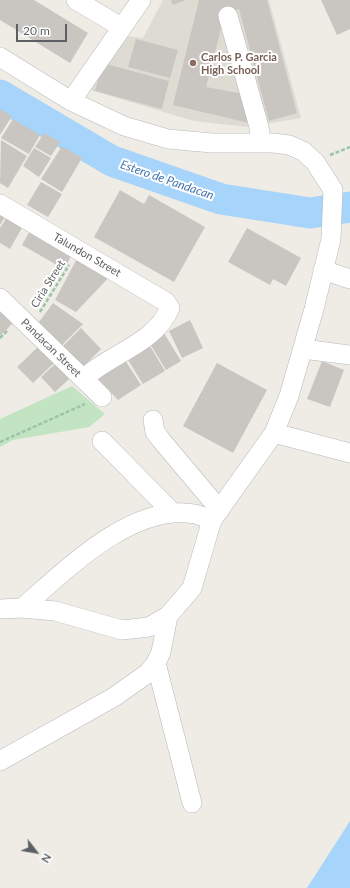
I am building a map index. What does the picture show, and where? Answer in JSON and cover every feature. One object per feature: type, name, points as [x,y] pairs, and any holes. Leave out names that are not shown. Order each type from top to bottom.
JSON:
[{"type":"street","points":[[76,0],[121,27]]},
{"type":"street","points":[[71,101],[141,0]]},
{"type":"street","points":[[228,16],[259,127],[261,143]]},
{"type":"street","points":[[0,57],[71,101],[124,126],[168,139],[212,143],[261,143],[289,146],[303,151],[315,162],[333,190],[331,230],[323,270],[303,349],[289,396],[274,433],[216,515],[192,588],[168,616],[149,627],[122,630],[55,611],[22,608],[0,609]]},
{"type":"street","name":"Talundon Street","points":[[0,204],[166,302],[170,308],[167,316],[157,328],[134,345],[107,360],[83,379]]},
{"type":"street","points":[[323,270],[350,279]]},
{"type":"street","name":"Pandacan Street","points":[[0,298],[102,397]]},
{"type":"street","points":[[303,349],[350,355]]},
{"type":"street","points":[[153,420],[155,432],[216,515]]},
{"type":"street","points":[[274,433],[350,453]]},
{"type":"street","points":[[102,441],[173,513]]},
{"type":"street","points":[[22,608],[94,546],[135,522],[173,513],[216,515]]},
{"type":"street","points":[[0,761],[114,697],[148,672],[156,663],[161,652],[168,616]]},
{"type":"street","points":[[156,663],[192,803]]},
{"type":"path","name":"Ciria Street","points":[[30,327],[79,250]]},
{"type":"path","points":[[0,442],[102,397]]},
{"type":"shaded area","name":"Carlos P. Garcia High School","points":[[163,0],[269,0],[301,118],[247,127],[194,121],[84,88],[120,35],[143,38]]},
{"type":"green space","points":[[72,386],[105,414],[89,427],[13,440],[0,447],[0,419]]},
{"type":"water","points":[[350,821],[350,888],[307,888]]},
{"type":"building","points":[[0,0],[34,0],[88,33],[70,63],[0,20]]},
{"type":"building","points":[[171,0],[186,0],[173,5]]},
{"type":"building","name":"Carlos P. Garcia High School","points":[[199,0],[267,0],[297,113],[269,121],[239,9],[225,13],[206,87],[249,95],[253,124],[173,105]]},
{"type":"building","points":[[321,0],[350,0],[350,29],[337,35]]},
{"type":"building","points":[[136,39],[178,50],[170,78],[128,67]]},
{"type":"building","points":[[103,63],[169,81],[162,109],[95,91]]},
{"type":"building","points":[[0,109],[12,116],[0,135]]},
{"type":"building","points":[[13,119],[40,135],[29,154],[1,138]]},
{"type":"building","points":[[44,133],[60,142],[51,156],[35,147]]},
{"type":"building","points":[[1,140],[27,156],[8,188],[0,183]]},
{"type":"building","points":[[62,146],[82,158],[62,192],[41,179]]},
{"type":"building","points":[[34,148],[51,158],[39,177],[23,166]]},
{"type":"building","points":[[41,182],[62,194],[48,217],[27,205]]},
{"type":"building","points":[[120,190],[144,204],[149,195],[205,227],[174,282],[94,237]]},
{"type":"building","points":[[0,214],[5,217],[0,225]]},
{"type":"building","points":[[7,217],[23,226],[10,249],[0,243],[0,228]]},
{"type":"building","points":[[32,227],[74,251],[64,269],[22,245]]},
{"type":"building","points":[[247,228],[301,258],[286,286],[273,279],[270,285],[228,262]]},
{"type":"building","points":[[80,253],[114,272],[76,312],[55,300]]},
{"type":"building","points":[[53,303],[83,324],[62,345],[36,326]]},
{"type":"building","points":[[0,307],[14,322],[0,336]]},
{"type":"building","points":[[190,320],[203,348],[182,358],[169,331]]},
{"type":"building","points":[[81,328],[101,349],[82,368],[62,347]]},
{"type":"building","points":[[164,333],[181,361],[166,370],[149,342]]},
{"type":"building","points":[[147,341],[165,371],[143,384],[125,355]]},
{"type":"building","points":[[39,346],[55,362],[33,383],[17,367]]},
{"type":"building","points":[[123,357],[141,385],[118,400],[93,373]]},
{"type":"building","points":[[322,361],[344,370],[330,407],[307,399]]},
{"type":"building","points":[[217,363],[267,390],[233,453],[183,426]]},
{"type":"building","points":[[55,364],[69,379],[55,392],[41,377]]},
{"type":"waterway","name":"Estero de Pandacan","points":[[0,95],[112,161],[221,199],[310,213],[350,207]]},
{"type":"place","name":"Carlos P. Garcia High School","points":[[193,63]]}]
